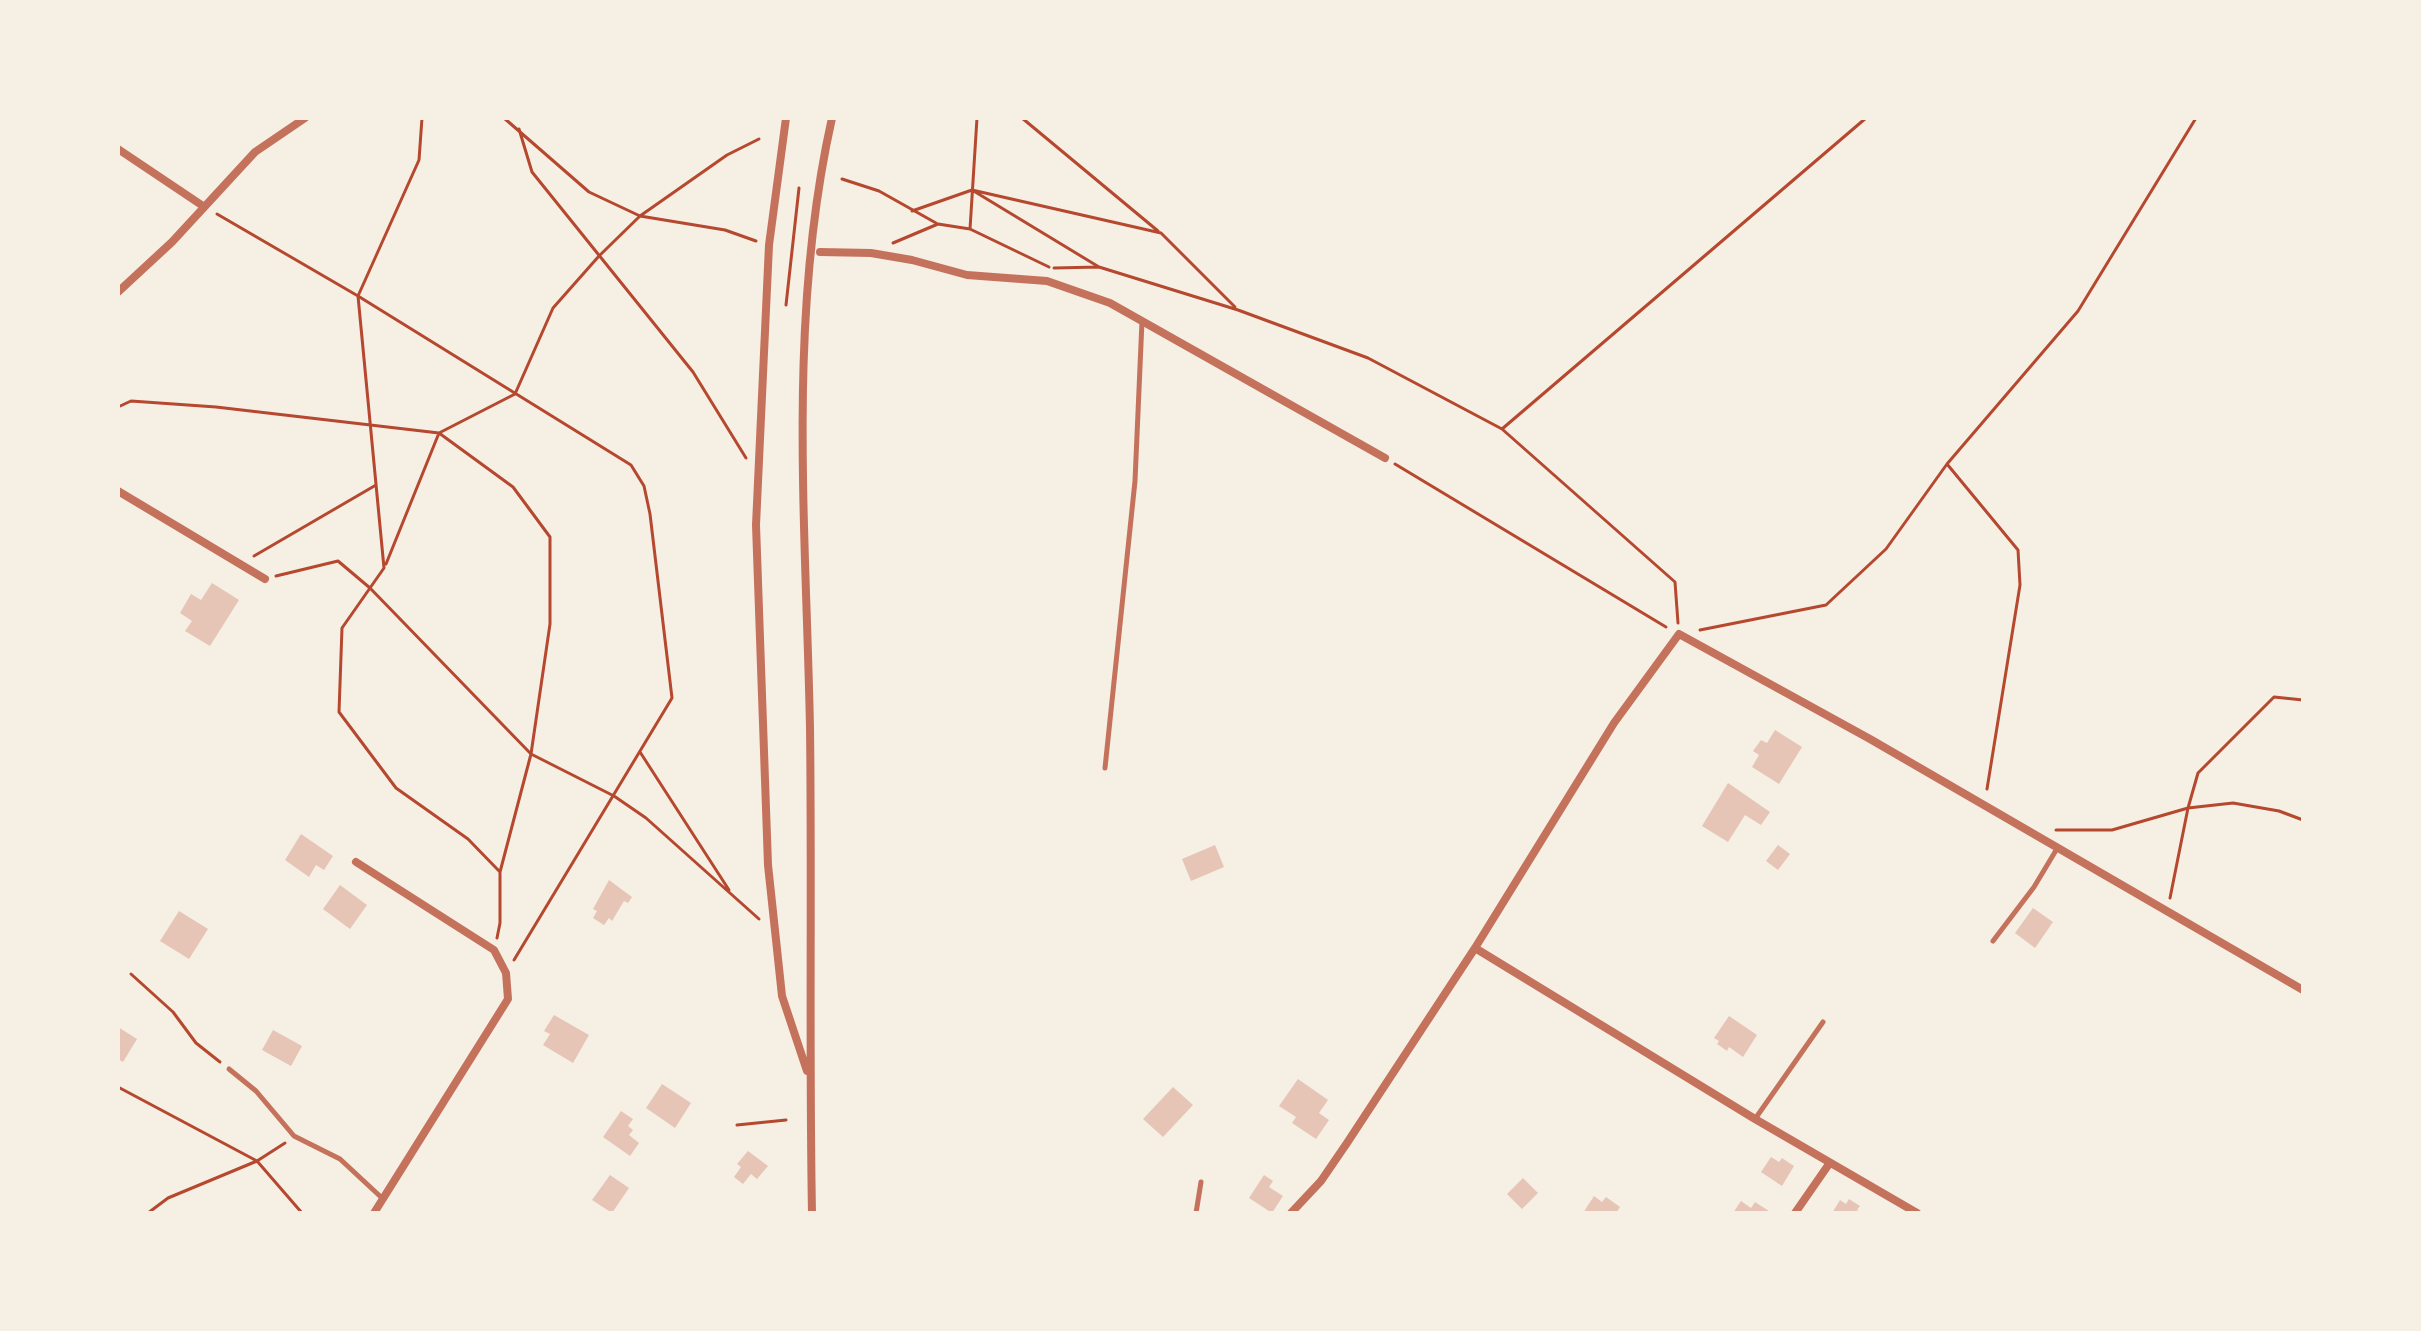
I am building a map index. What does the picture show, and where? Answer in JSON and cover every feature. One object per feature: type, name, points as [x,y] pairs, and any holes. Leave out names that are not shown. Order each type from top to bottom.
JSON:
[{"type":"street","points":[[118,292],[172,242],[255,152],[305,118]]},
{"type":"street","points":[[786,118],[769,245],[756,525],[767,849],[775,935],[782,996],[809,1079]]},
{"type":"street","points":[[812,1213],[809,1079],[810,731],[802,416],[810,252],[820,172],[832,118]]},
{"type":"street","points":[[118,149],[203,206]]},
{"type":"street","points":[[820,252],[871,253],[967,275],[1047,281],[1110,303],[1385,458]]},
{"type":"street","points":[[118,491],[265,579]]},
{"type":"street","points":[[1291,1213],[1321,1181],[1475,948],[1614,723],[1679,634],[2031,830],[2303,990]]},
{"type":"street","points":[[356,862],[494,950],[506,973],[508,999],[374,1213]]},
{"type":"street","points":[[1475,948],[1829,1164],[1917,1213]]},
{"type":"street","points":[[1795,1213],[1829,1164]]},
{"type":"lane","points":[[1105,768],[1135,481],[1142,321]]},
{"type":"lane","points":[[1993,941],[2034,887],[2058,847]]},
{"type":"lane","points":[[1755,1119],[1823,1022]]},
{"type":"lane","points":[[229,1069],[256,1091],[294,1136],[340,1159],[383,1199]]},
{"type":"lane","points":[[1196,1213],[1201,1182]]},
{"type":"path","points":[[384,568],[358,296],[419,160],[422,118]]},
{"type":"path","points":[[504,118],[589,192],[640,216],[725,230],[754,241]]},
{"type":"path","points":[[970,229],[977,118]]},
{"type":"path","points":[[1022,118],[1161,233],[1238,310]]},
{"type":"path","points":[[1502,429],[1866,118]]},
{"type":"path","points":[[1385,458],[1679,634],[1826,605],[1886,549],[1947,464],[2078,311],[2196,118]]},
{"type":"path","points":[[519,129],[532,172],[693,372],[758,474]]},
{"type":"path","points":[[500,872],[468,839],[396,788],[339,712],[342,628],[384,568],[439,433],[515,394],[553,308],[640,216],[727,155],[759,139]]},
{"type":"path","points":[[842,179],[879,191],[938,224],[970,229],[1064,275]]},
{"type":"path","points":[[786,305],[799,188]]},
{"type":"path","points":[[972,190],[1099,267],[1238,310],[1368,358],[1502,429],[1675,582],[1679,634]]},
{"type":"path","points":[[912,211],[972,190],[1161,233]]},
{"type":"path","points":[[203,206],[358,296],[631,465],[644,486],[672,698],[506,973]]},
{"type":"path","points":[[871,253],[938,224]]},
{"type":"path","points":[[791,249],[801,251]]},
{"type":"path","points":[[1053,268],[1099,267]]},
{"type":"path","points":[[118,407],[131,401],[439,433],[513,487],[550,537],[550,624],[531,754],[500,872],[500,923],[494,950]]},
{"type":"path","points":[[1947,464],[2018,550],[2020,585],[1985,805]]},
{"type":"path","points":[[240,564],[376,485]]},
{"type":"path","points":[[265,579],[338,561],[370,588],[531,754],[614,796],[646,818],[775,935]]},
{"type":"path","points":[[2168,911],[2198,773],[2274,697],[2303,700]]},
{"type":"path","points":[[640,752],[732,895]]},
{"type":"path","points":[[2031,830],[2112,830],[2188,808],[2233,803],[2279,811],[2303,820]]},
{"type":"path","points":[[131,974],[173,1012],[196,1043],[229,1069]]},
{"type":"path","points":[[118,1087],[257,1161],[302,1213]]},
{"type":"path","points":[[737,1125],[786,1120]]},
{"type":"path","points":[[148,1213],[168,1198],[257,1161],[294,1136]]},
{"type":"building","points":[[212,583],[239,600],[210,646],[185,631],[192,621],[180,613],[191,594],[201,600]]},
{"type":"building","points":[[1775,730],[1802,747],[1779,784],[1752,767],[1759,755],[1753,751],[1761,740],[1767,743]]},
{"type":"building","points":[[1728,783],[1770,812],[1761,825],[1745,815],[1728,842],[1702,826]]},
{"type":"building","points":[[301,834],[333,856],[324,870],[316,865],[309,877],[285,860]]},
{"type":"building","points":[[1215,845],[1224,867],[1191,881],[1182,859]]},
{"type":"building","points":[[1778,845],[1790,854],[1778,870],[1766,861]]},
{"type":"building","points":[[609,880],[632,897],[628,903],[624,901],[612,921],[609,918],[604,925],[593,918],[597,911],[593,909]]},
{"type":"building","points":[[340,885],[367,905],[350,929],[323,909]]},
{"type":"building","points":[[2033,908],[2053,922],[2035,948],[2015,933]]},
{"type":"building","points":[[179,911],[208,929],[189,959],[160,941]]},
{"type":"building","points":[[554,1015],[589,1035],[573,1063],[543,1045],[550,1034],[544,1031]]},
{"type":"building","points":[[1729,1016],[1757,1035],[1743,1057],[1729,1047],[1727,1051],[1714,1038]]},
{"type":"building","points":[[118,1027],[137,1039],[123,1062],[118,1059]]},
{"type":"building","points":[[273,1030],[302,1046],[291,1066],[262,1050]]},
{"type":"building","points":[[1298,1079],[1328,1100],[1319,1113],[1329,1120],[1316,1139],[1292,1123],[1296,1117],[1279,1106]]},
{"type":"building","points":[[662,1084],[691,1103],[675,1128],[646,1108]]},
{"type":"building","points":[[1173,1087],[1193,1105],[1163,1137],[1143,1119]]},
{"type":"building","points":[[621,1111],[633,1119],[628,1126],[633,1130],[629,1135],[639,1143],[630,1156],[603,1137]]},
{"type":"building","points":[[748,1151],[768,1166],[757,1179],[751,1174],[743,1184],[734,1177],[741,1167],[737,1164]]},
{"type":"building","points":[[1771,1157],[1779,1162],[1782,1158],[1794,1166],[1782,1186],[1761,1172]]},
{"type":"building","points":[[610,1175],[629,1188],[612,1213],[592,1200]]},
{"type":"building","points":[[1264,1175],[1273,1181],[1269,1187],[1283,1196],[1272,1213],[1249,1198]]},
{"type":"building","points":[[1523,1178],[1538,1193],[1522,1209],[1507,1194]]},
{"type":"building","points":[[1594,1196],[1602,1202],[1606,1197],[1620,1207],[1616,1213],[1583,1213]]},
{"type":"building","points":[[1849,1199],[1860,1206],[1857,1210],[1862,1213],[1832,1213],[1840,1200],[1846,1204]]},
{"type":"building","points":[[1741,1201],[1751,1208],[1755,1202],[1772,1213],[1733,1213]]}]
